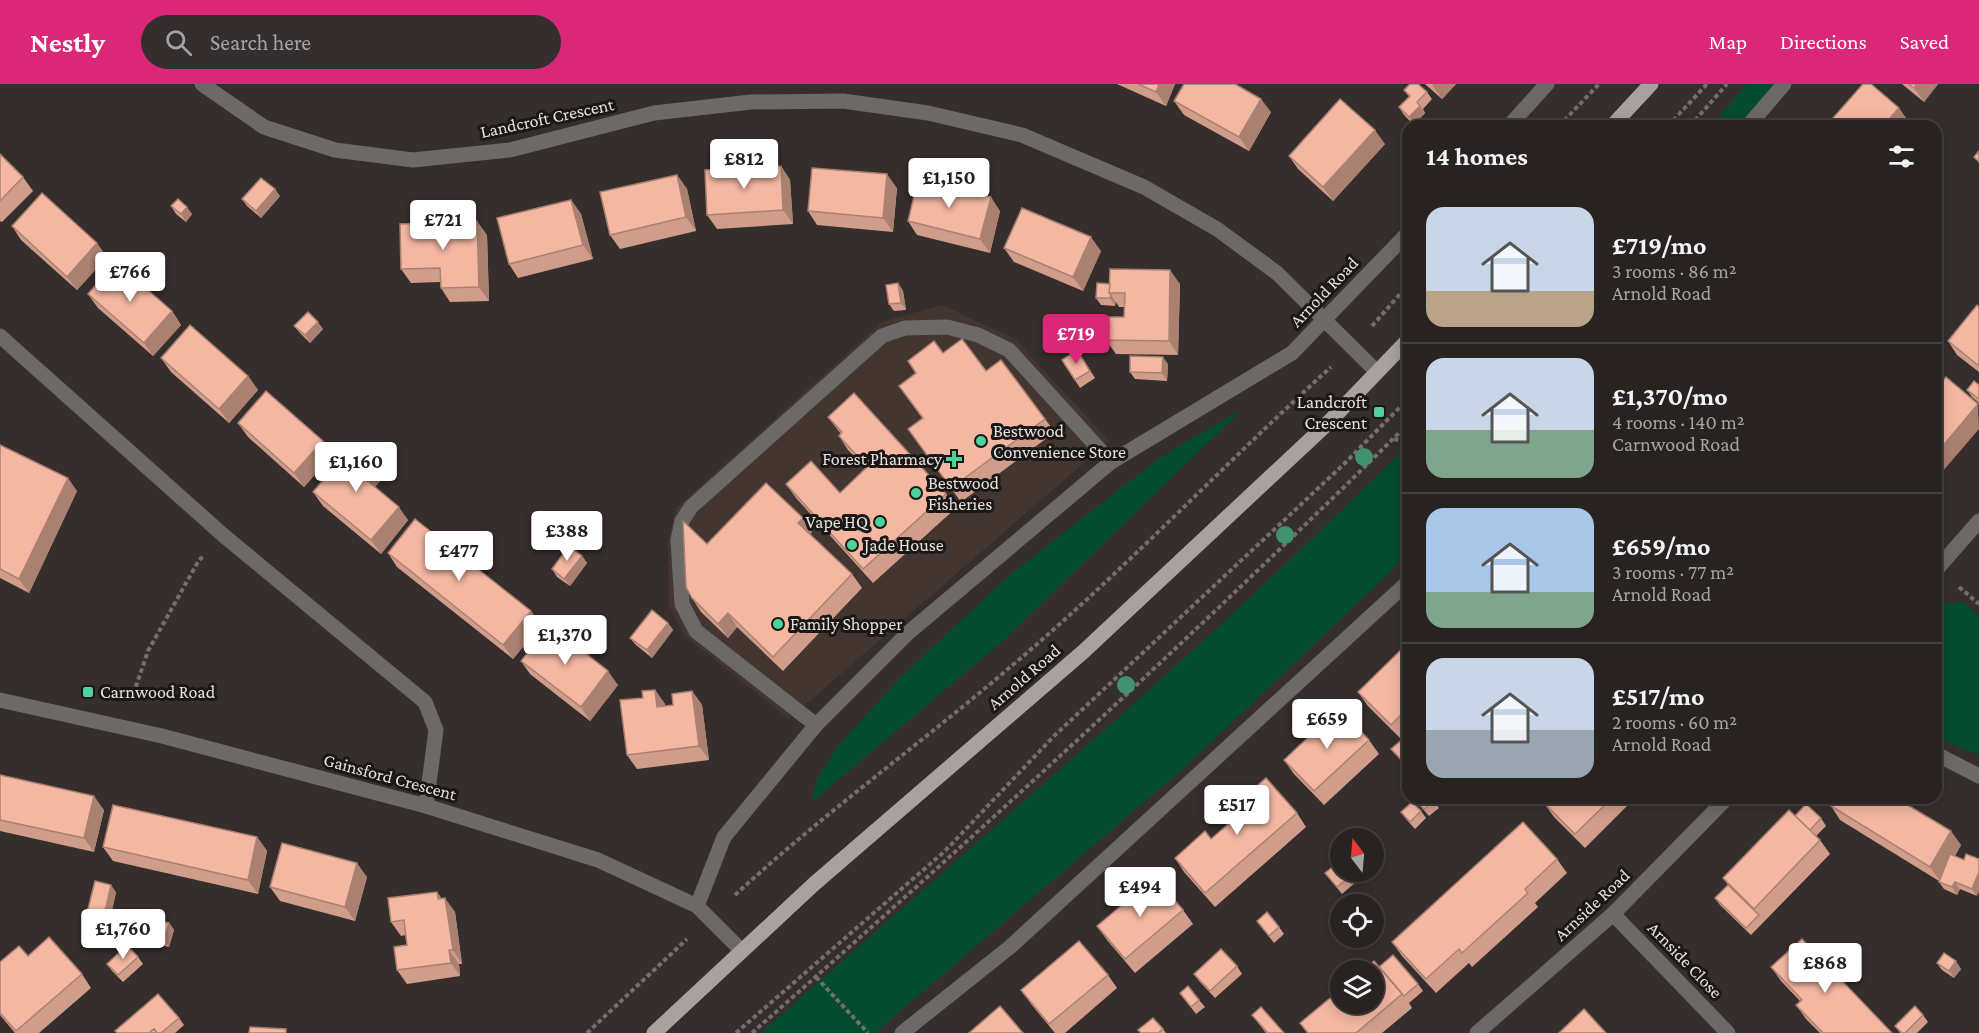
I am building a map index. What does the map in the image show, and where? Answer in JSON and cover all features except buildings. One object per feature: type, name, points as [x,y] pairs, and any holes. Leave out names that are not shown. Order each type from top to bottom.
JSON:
[{"type":"main road","points":[[1618,120],[1651,84]]},
{"type":"main road","name":"Arnold Road","points":[[654,1033],[814,884],[1083,652],[1328,423],[1402,346]]},
{"type":"street","name":"Landcroft Crescent","points":[[202,84],[264,127],[335,150],[413,160],[510,150],[654,113],[751,102],[843,101],[928,114],[1022,135],[1144,187],[1217,229],[1277,273],[1377,372]]},
{"type":"street","points":[[1514,120],[1547,84]]},
{"type":"street","points":[[1753,120],[1784,84]]},
{"type":"street","name":"Arnold Road","points":[[698,906],[724,837],[816,724],[908,633],[1111,462],[1292,353],[1402,239]]},
{"type":"street","points":[[816,724],[696,631],[682,604],[678,540],[682,521],[691,507],[802,407],[882,336],[905,328],[947,327],[978,335],[1009,350],[1111,462]]},
{"type":"street","points":[[0,336],[223,536],[425,702],[436,730],[426,806]]},
{"type":"street","points":[[1942,563],[1979,521]]},
{"type":"street","points":[[902,1033],[1010,947],[1402,588]]},
{"type":"street","name":"Gainsford Crescent","points":[[0,700],[122,727],[426,806],[598,860],[698,906],[742,951]]},
{"type":"street","points":[[1942,757],[1979,776]]},
{"type":"street","name":"Arnside Road","points":[[1477,1033],[1613,914],[1721,804]]},
{"type":"street","name":"Arnside Close","points":[[1613,914],[1728,1033]]},
{"type":"path","points":[[1565,120],[1599,84]]},
{"type":"path","points":[[1674,120],[1707,84]]},
{"type":"path","points":[[1695,120],[1727,84]]},
{"type":"path","points":[[588,1033],[785,850],[1016,663],[1353,347],[1402,292]]},
{"type":"path","points":[[736,1033],[945,850],[1054,736],[1343,465],[1402,405]]},
{"type":"path","points":[[752,1033],[1115,706],[1402,430]]},
{"type":"path","points":[[1393,439],[1402,441]]},
{"type":"path","points":[[122,727],[148,651],[199,560],[223,536]]},
{"type":"path","points":[[816,977],[868,1033]]},
{"type":"shaded area","points":[[942,305],[1015,339],[1109,441],[789,719],[685,636],[669,606],[668,543],[676,508],[882,322]]},
{"type":"green space","points":[[1747,84],[1780,84],[1750,120],[1716,120]]},
{"type":"green space","points":[[1244,408],[1005,639],[811,803],[817,779],[838,746],[900,678],[1004,580],[1161,457]]},
{"type":"green space","points":[[1402,451],[1402,558],[1184,768],[875,1033],[761,1033],[1171,670]]},
{"type":"green space","points":[[1963,602],[1979,616],[1979,755],[1942,740],[1942,608],[1945,604]]},
{"type":"place","name":"Landcroft Crescent","points":[[1379,412]]},
{"type":"place","name":"Bestwood Convenience Store","points":[[981,441]]},
{"type":"place","name":"Forest Pharmacy","points":[[954,459]]},
{"type":"place","name":"Bestwood Fisheries","points":[[916,493]]},
{"type":"place","name":"Vape HQ","points":[[880,522]]},
{"type":"place","name":"Jade House","points":[[852,545]]},
{"type":"place","name":"Family Shopper","points":[[778,624]]},
{"type":"place","name":"Carnwood Road","points":[[88,692]]}]
